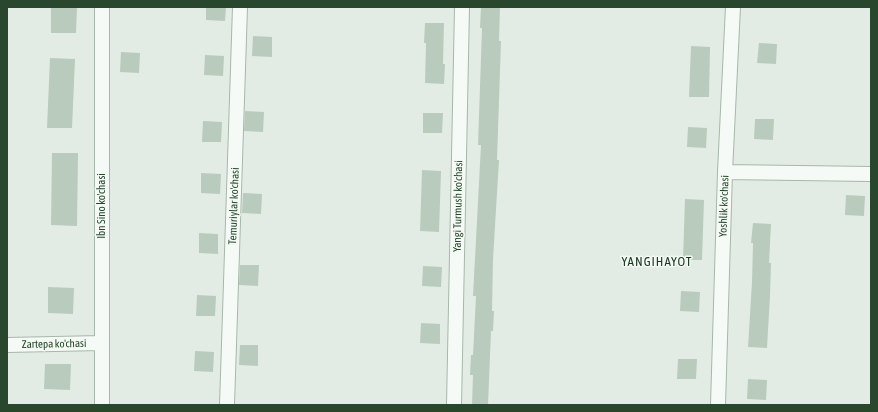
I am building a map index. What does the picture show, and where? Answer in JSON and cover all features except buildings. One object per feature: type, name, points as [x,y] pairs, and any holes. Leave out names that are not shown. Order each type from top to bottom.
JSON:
[{"type":"street","name":"Ibn Sino ko'chasi","points":[[102,7],[102,405]]},
{"type":"street","name":"Temuriylar ko'chasi","points":[[227,405],[240,7]]},
{"type":"street","name":"Yangi Turmush ko'chasi","points":[[454,405],[462,7]]},
{"type":"street","name":"Yoshlik ko'chasi","points":[[718,405],[725,172],[733,7]]},
{"type":"street","points":[[725,172],[871,174]]},
{"type":"street","name":"Zartepa ko'chasi","points":[[7,345],[101,343]]},
{"type":"district","name":"YANGIHAYOT","points":[[657,262]]}]
